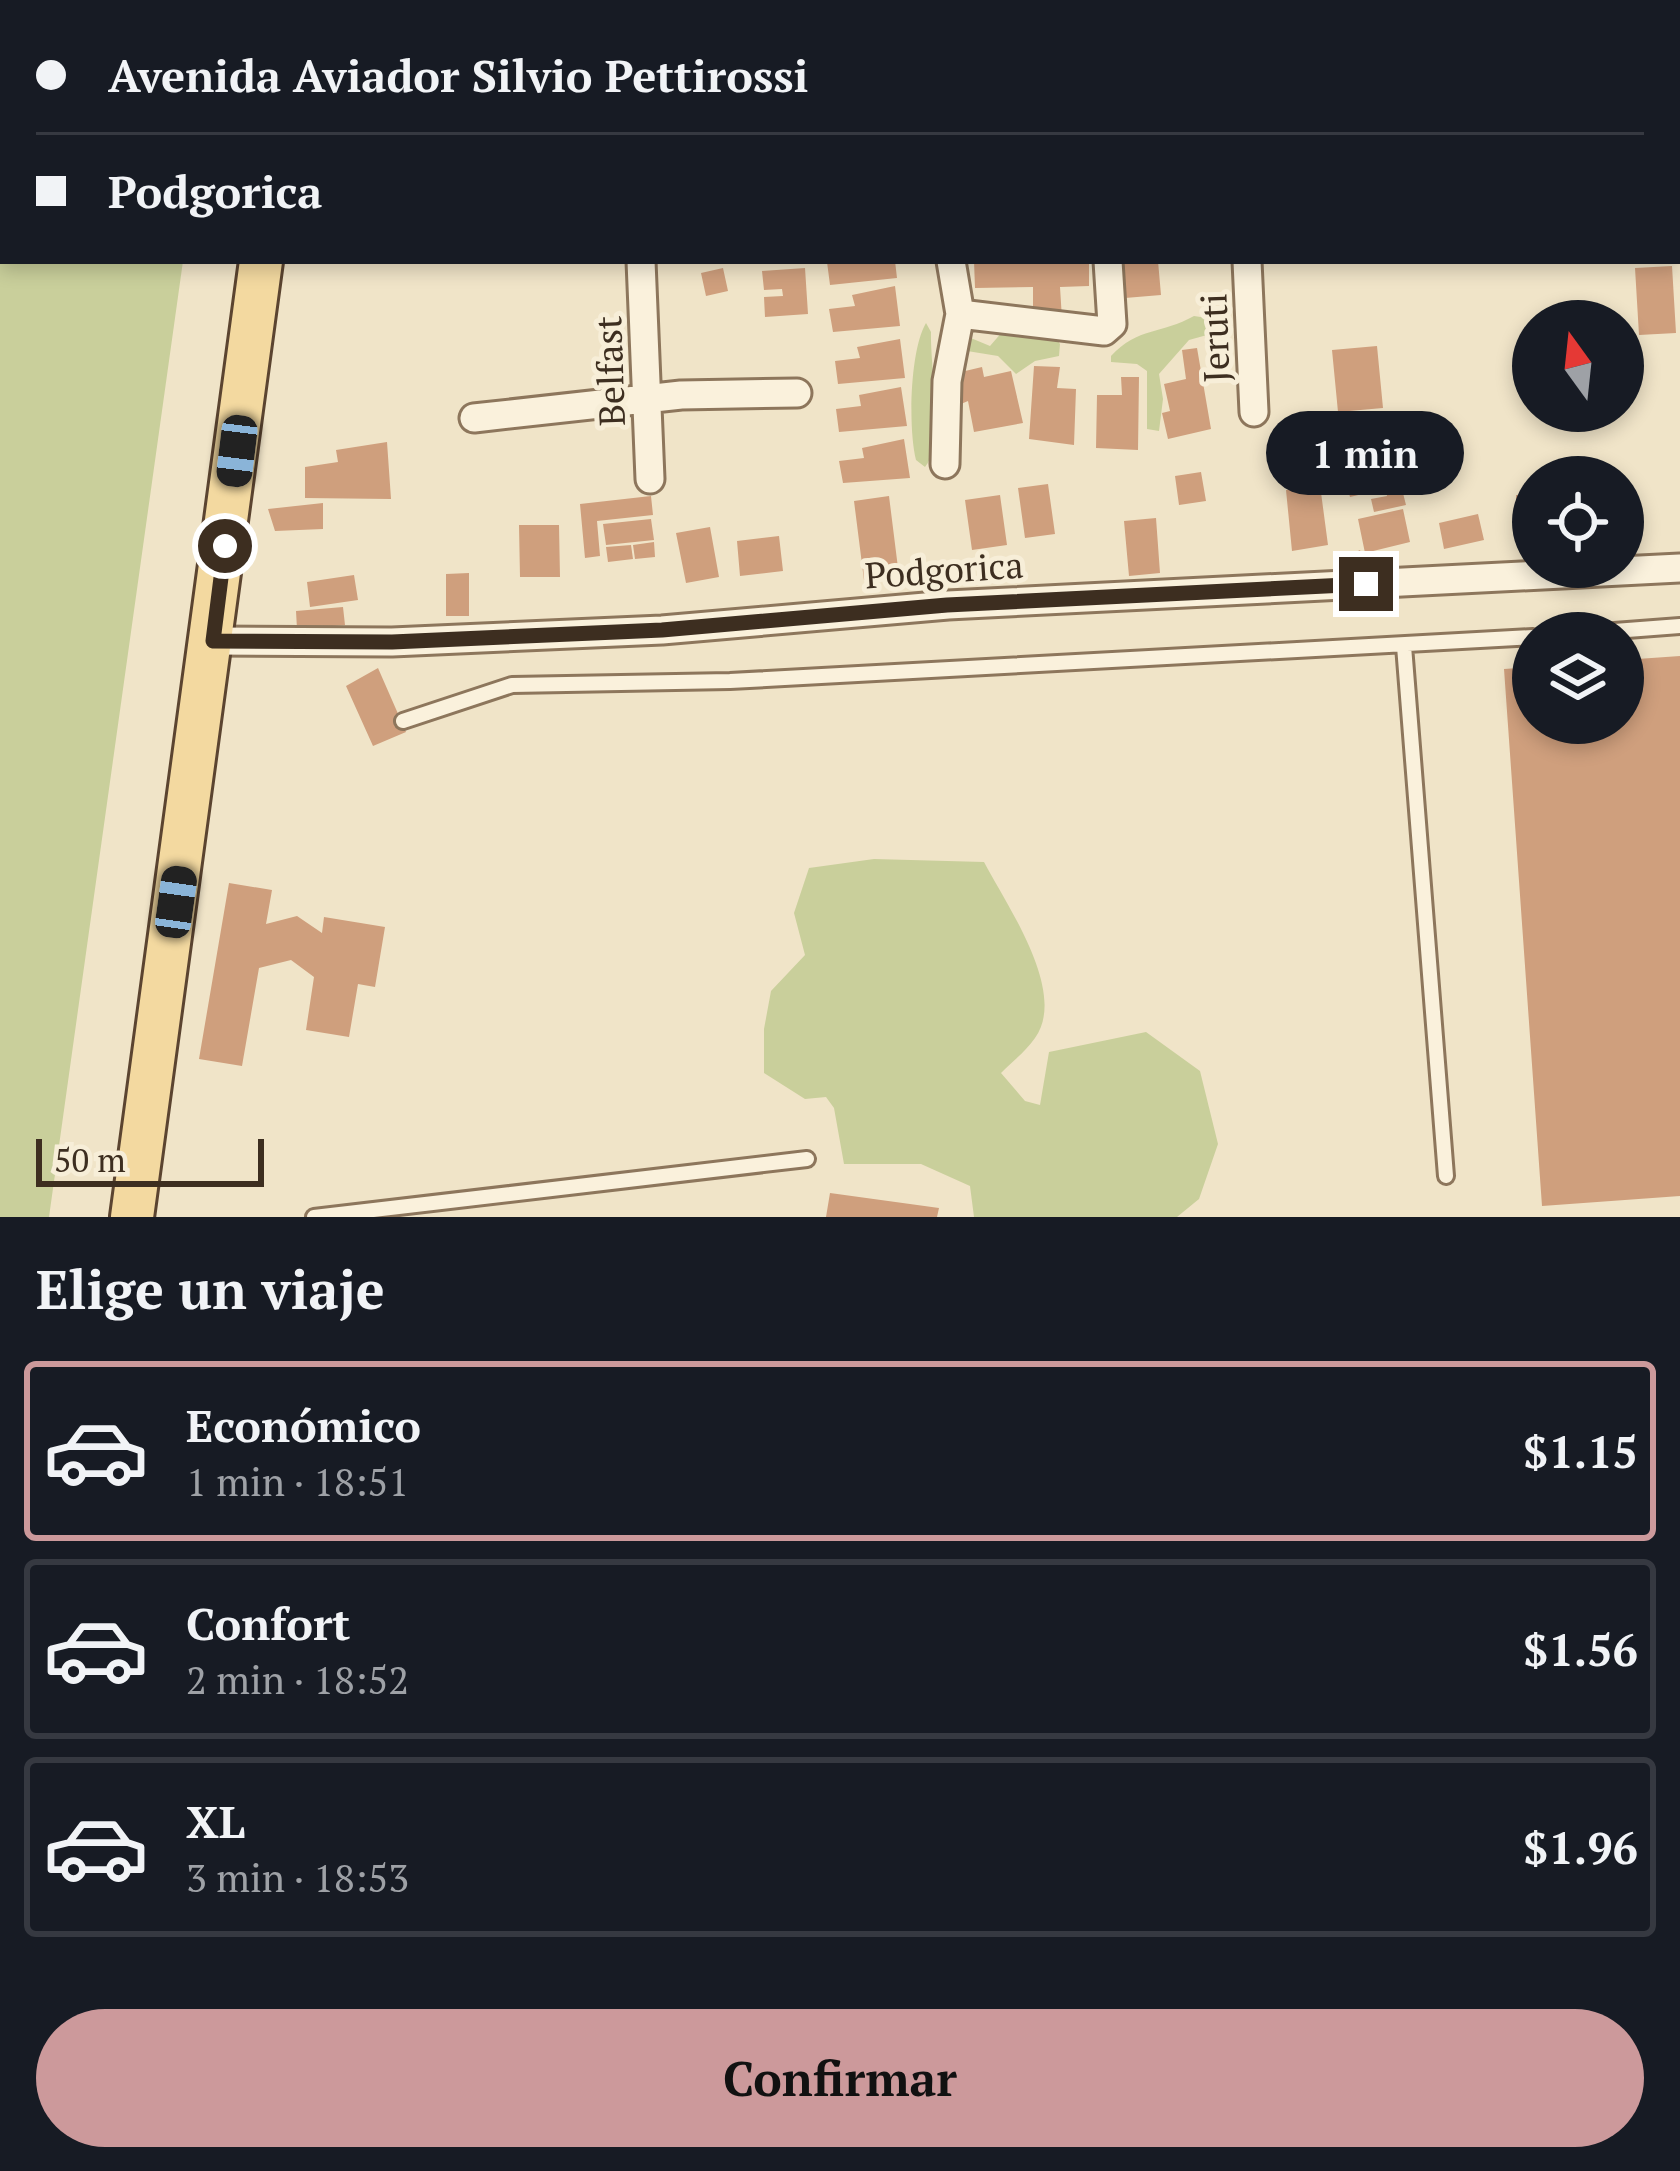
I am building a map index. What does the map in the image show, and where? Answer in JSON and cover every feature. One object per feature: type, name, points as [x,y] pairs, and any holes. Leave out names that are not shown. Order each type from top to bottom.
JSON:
[{"type":"main road","points":[[132,1217],[261,264]]},
{"type":"street","name":"Belfast","points":[[641,264],[650,479]]},
{"type":"street","points":[[945,464],[947,381],[960,314],[951,264]]},
{"type":"street","points":[[960,314],[1104,331],[1112,323],[1108,264]]},
{"type":"street","name":"Jeruti","points":[[1247,264],[1254,412]]},
{"type":"street","points":[[474,418],[681,394],[796,393]]},
{"type":"street","name":"Podgorica","points":[[213,641],[392,642],[662,630],[971,604],[1680,568]]},
{"type":"lane","points":[[1644,629],[1680,626]]},
{"type":"lane","points":[[403,721],[512,685],[753,680],[1512,638]]},
{"type":"lane","points":[[1404,646],[1446,1176]]},
{"type":"lane","points":[[314,1217],[807,1159]]},
{"type":"green space","points":[[0,264],[183,264],[49,1217],[0,1217]]},
{"type":"green space","points":[[1194,316],[1207,318],[1210,330],[1189,340],[1159,374],[1163,399],[1159,431],[1147,429],[1147,371],[1137,364],[1111,362],[1111,356],[1141,335]]},
{"type":"green space","points":[[926,323],[931,332],[935,423],[925,467],[916,460],[911,410],[917,351]]},
{"type":"green space","points":[[1003,331],[1052,332],[1060,344],[1059,356],[1035,361],[1016,374],[998,356],[961,350],[966,336],[990,346]]},
{"type":"green space","points":[[874,859],[984,862],[1030,949],[1044,997],[1043,1019],[1035,1038],[1001,1073],[1025,1101],[1040,1105],[1049,1052],[1146,1032],[1200,1071],[1218,1144],[1199,1199],[1177,1217],[974,1217],[970,1186],[921,1164],[844,1164],[834,1108],[826,1097],[805,1099],[764,1073],[764,1029],[771,991],[805,955],[794,913],[809,868]]},
{"type":"building","points":[[827,264],[895,264],[897,278],[830,285]]},
{"type":"building","points":[[974,264],[1089,264],[1089,286],[1060,287],[1062,319],[1033,318],[1033,287],[975,288]]},
{"type":"building","points":[[1121,264],[1158,264],[1161,295],[1125,298]]},
{"type":"building","points":[[1672,266],[1676,333],[1644,335],[1644,300],[1637,300],[1635,268]]},
{"type":"building","points":[[723,268],[728,291],[706,296],[701,273]]},
{"type":"building","points":[[805,268],[808,314],[765,317],[764,297],[783,296],[782,289],[764,290],[762,271]]},
{"type":"building","points":[[895,286],[900,326],[833,332],[829,309],[855,306],[852,295]]},
{"type":"building","points":[[900,339],[905,378],[838,384],[835,361],[860,358],[857,347]]},
{"type":"building","points":[[1377,346],[1383,408],[1338,412],[1332,350]]},
{"type":"building","points":[[1197,348],[1211,429],[1168,439],[1162,413],[1170,411],[1164,384],[1186,379],[1182,350]]},
{"type":"building","points":[[1034,366],[1060,367],[1057,388],[1076,389],[1074,445],[1029,439]]},
{"type":"building","points":[[982,367],[984,377],[1011,371],[1023,423],[974,432],[968,401],[961,404],[961,372]]},
{"type":"building","points":[[1121,377],[1139,377],[1138,450],[1096,448],[1097,395],[1122,395]]},
{"type":"building","points":[[901,387],[907,426],[839,432],[836,409],[861,406],[859,395]]},
{"type":"building","points":[[1384,419],[1389,461],[1353,465],[1348,423]]},
{"type":"building","points":[[904,439],[910,478],[843,483],[839,461],[864,458],[862,448]]},
{"type":"building","points":[[387,442],[391,499],[305,498],[305,467],[338,462],[336,450]]},
{"type":"building","points":[[1201,472],[1206,501],[1179,505],[1175,476]]},
{"type":"building","points":[[1370,473],[1375,491],[1350,497],[1345,479]]},
{"type":"building","points":[[1414,481],[1416,490],[1403,493],[1406,505],[1374,512],[1371,499],[1387,496],[1386,488]]},
{"type":"building","points":[[1048,484],[1055,534],[1025,538],[1018,488]]},
{"type":"building","points":[[1320,485],[1328,545],[1292,551],[1286,490]]},
{"type":"building","points":[[1000,495],[1007,545],[972,550],[965,500]]},
{"type":"building","points":[[651,496],[653,515],[597,521],[600,556],[585,558],[580,504]]},
{"type":"building","points":[[889,496],[899,576],[864,580],[854,501]]},
{"type":"building","points":[[323,503],[323,529],[275,531],[268,509]]},
{"type":"building","points":[[1403,509],[1410,542],[1365,553],[1358,519]]},
{"type":"building","points":[[1478,514],[1484,540],[1444,549],[1439,523]]},
{"type":"building","points":[[1156,518],[1160,573],[1129,576],[1124,521]]},
{"type":"building","points":[[651,519],[654,540],[606,545],[603,524]]},
{"type":"building","points":[[519,525],[559,525],[560,577],[520,577]]},
{"type":"building","points":[[710,527],[719,577],[686,583],[676,533]]},
{"type":"building","points":[[779,536],[783,571],[740,576],[737,541]]},
{"type":"building","points":[[654,542],[655,557],[635,559],[633,545]]},
{"type":"building","points":[[631,545],[633,559],[608,562],[606,547]]},
{"type":"building","points":[[1359,550],[1370,556],[1360,575],[1349,569]]},
{"type":"building","points":[[469,573],[469,616],[446,616],[446,574]]},
{"type":"building","points":[[354,575],[358,600],[310,607],[307,582]]},
{"type":"building","points":[[343,607],[345,625],[297,629],[296,611]]},
{"type":"building","points":[[1680,656],[1680,1196],[1542,1206],[1504,669],[1512,668],[1512,744],[1644,744],[1644,659]]},
{"type":"building","points":[[378,668],[406,732],[373,746],[346,686]]},
{"type":"building","points":[[229,883],[272,890],[266,924],[297,916],[322,933],[324,917],[385,927],[375,987],[358,984],[349,1037],[306,1030],[314,977],[291,960],[259,968],[242,1066],[199,1059]]},
{"type":"building","points":[[830,1193],[939,1208],[937,1217],[826,1217]]},
{"type":"route","points":[[225,546],[213,641],[392,642],[662,630],[947,605],[1366,584]]}]
